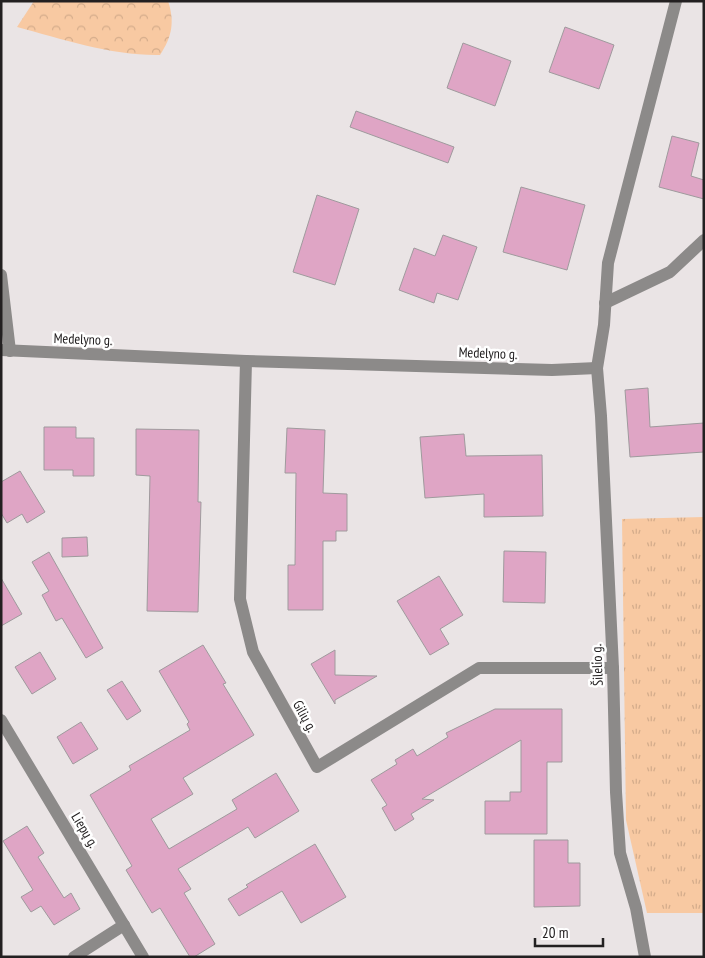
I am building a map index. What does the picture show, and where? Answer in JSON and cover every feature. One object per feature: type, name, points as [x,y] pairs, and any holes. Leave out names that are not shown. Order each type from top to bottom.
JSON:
[{"type":"street","points":[[597,368],[604,325],[608,263],[676,1]]},
{"type":"street","points":[[606,303],[670,272],[704,240]]},
{"type":"street","points":[[1,275],[6,350]]},
{"type":"street","name":"Medelyno g.","points":[[6,350],[246,361],[552,370],[597,368]]},
{"type":"street","name":"Gilių g.","points":[[246,361],[240,599],[253,652],[317,768],[479,668],[613,668]]},
{"type":"street","name":"Šilelio g.","points":[[597,368],[613,668],[616,792],[620,853],[636,908],[645,957]]},
{"type":"street","name":"Liepų g.","points":[[1,720],[143,957]]},
{"type":"street","points":[[74,957],[124,925]]},
{"type":"green space","points":[[34,1],[168,1],[172,23],[170,36],[160,55],[142,55],[106,50],[17,27]]},
{"type":"green space","points":[[704,517],[704,913],[647,913],[626,820],[622,519]]},
{"type":"building","points":[[565,27],[614,45],[599,89],[549,72]]},
{"type":"building","points":[[463,43],[511,61],[495,106],[447,88]]},
{"type":"building","points":[[356,111],[454,147],[448,163],[350,127]]},
{"type":"building","points":[[672,136],[699,143],[691,176],[704,180],[704,199],[659,187]]},
{"type":"building","points":[[521,187],[585,205],[567,270],[503,252]]},
{"type":"building","points":[[317,195],[359,209],[335,285],[293,272]]},
{"type":"building","points":[[443,235],[477,247],[458,300],[437,293],[434,303],[399,290],[414,248],[435,256]]},
{"type":"building","points":[[648,388],[650,427],[704,423],[704,452],[630,457],[625,390]]},
{"type":"building","points":[[44,427],[76,427],[76,438],[94,438],[94,476],[73,476],[73,470],[44,470]]},
{"type":"building","points":[[287,428],[325,430],[323,493],[347,494],[347,531],[336,531],[336,541],[323,541],[323,610],[288,610],[288,565],[295,565],[296,473],[285,473]]},
{"type":"building","points":[[136,429],[199,430],[198,502],[201,502],[198,612],[147,611],[150,476],[136,475]]},
{"type":"building","points":[[464,434],[466,456],[542,455],[543,516],[484,517],[484,494],[425,498],[420,437]]},
{"type":"building","points":[[20,471],[45,512],[27,523],[22,514],[7,523],[1,513],[1,482]]},
{"type":"building","points":[[87,537],[88,556],[62,557],[62,538]]},
{"type":"building","points":[[504,551],[546,552],[545,603],[503,602]]},
{"type":"building","points":[[49,552],[103,648],[86,658],[62,618],[56,621],[42,595],[49,591],[32,562]]},
{"type":"building","points":[[439,576],[463,615],[440,629],[449,644],[430,655],[397,601]]},
{"type":"building","points":[[1,578],[22,614],[1,626]]},
{"type":"building","points":[[203,645],[226,683],[223,684],[254,735],[183,778],[193,794],[151,819],[169,849],[237,809],[232,800],[276,773],[299,811],[255,838],[248,827],[178,869],[191,889],[184,893],[215,944],[194,957],[190,957],[160,908],[152,913],[126,870],[132,866],[90,795],[131,770],[129,766],[190,730],[187,724],[189,722],[159,671]]},
{"type":"building","points":[[335,650],[335,675],[377,676],[335,700],[335,704],[311,664]]},
{"type":"building","points":[[40,652],[56,679],[32,694],[15,667]]},
{"type":"building","points":[[122,681],[141,711],[127,720],[107,690]]},
{"type":"building","points":[[495,709],[562,709],[562,762],[547,762],[547,834],[485,834],[485,801],[510,801],[510,792],[521,792],[521,740],[422,799],[434,800],[411,814],[414,819],[395,831],[382,808],[387,805],[371,780],[397,764],[395,760],[413,749],[417,756],[448,737],[446,733]]},
{"type":"building","points":[[81,722],[98,749],[73,764],[57,737]]},
{"type":"building","points":[[27,826],[44,853],[38,857],[64,898],[71,893],[80,909],[54,925],[41,906],[31,912],[21,897],[33,890],[3,841]]},
{"type":"building","points":[[534,840],[568,840],[568,863],[580,863],[580,906],[534,907]]},
{"type":"building","points":[[315,844],[346,897],[301,923],[282,891],[239,916],[228,899],[248,887],[246,885]]}]
